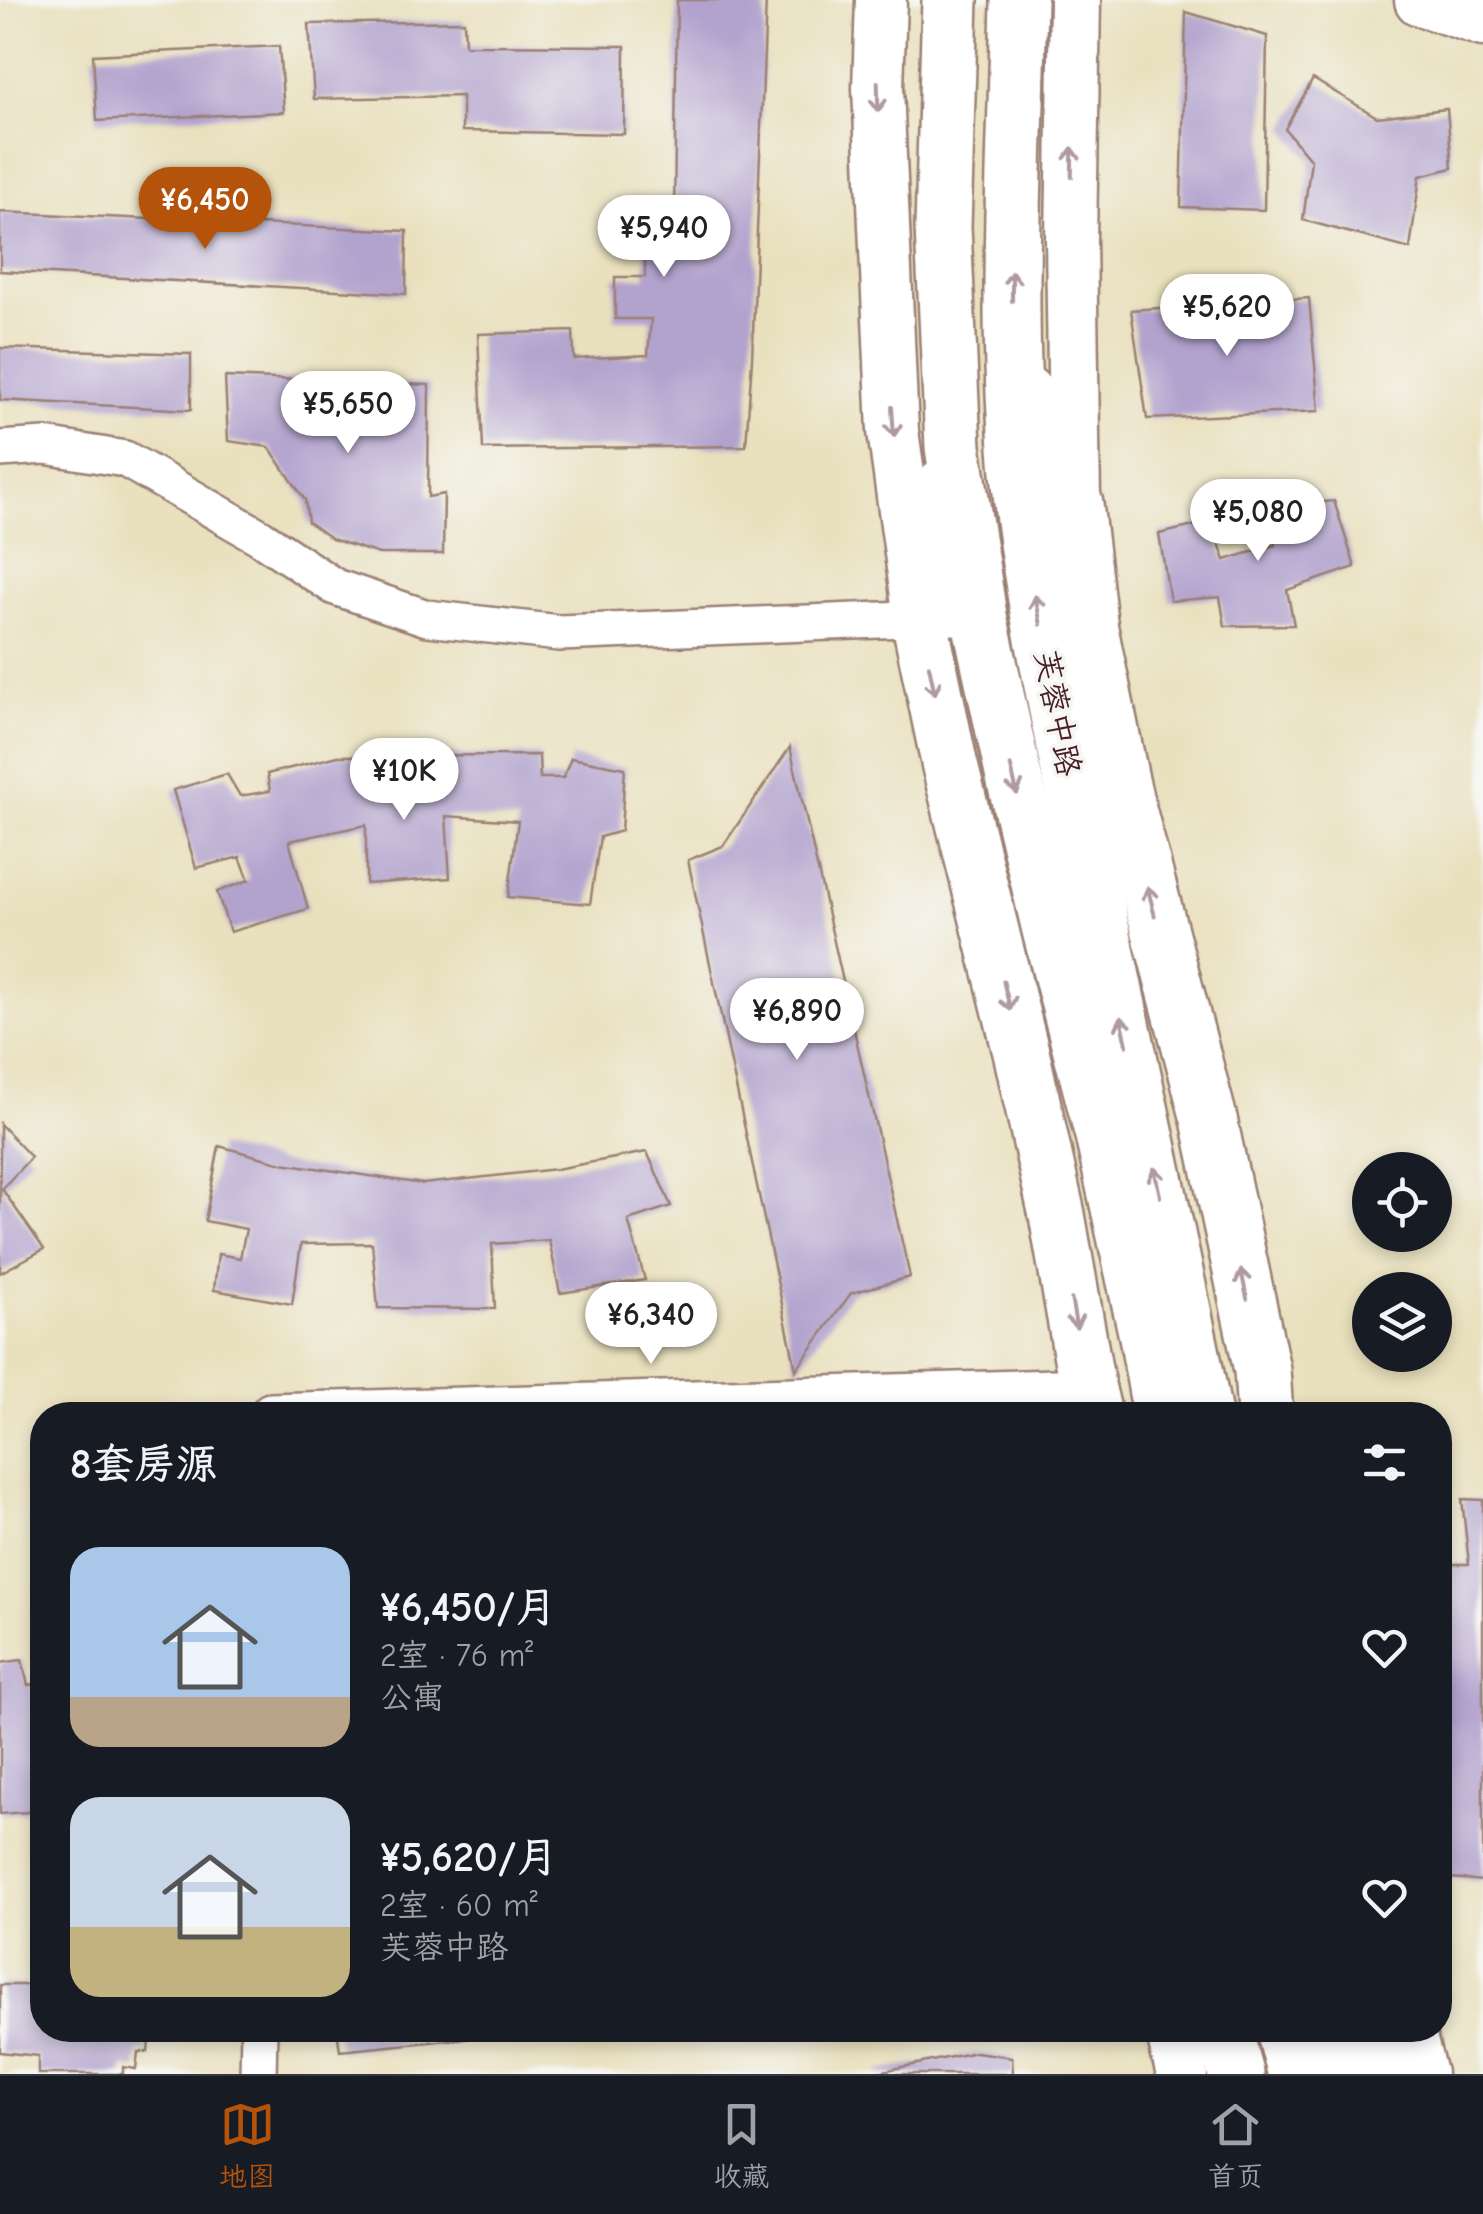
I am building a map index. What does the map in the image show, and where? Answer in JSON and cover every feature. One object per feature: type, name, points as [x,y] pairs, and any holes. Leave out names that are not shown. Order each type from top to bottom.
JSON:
[{"type":"main road","points":[[950,0],[943,227],[953,447],[979,616],[1046,913],[1124,1130]]},
{"type":"main road","name":"芙蓉中路","points":[[1019,0],[1012,228],[1018,466],[1034,592],[1105,946],[1147,1336],[1159,1402]]},
{"type":"main road","points":[[1013,364],[1075,504],[1090,629],[1123,790],[1210,1119],[1267,1400]]},
{"type":"main road","points":[[953,447],[919,618],[949,762],[1053,1197],[1089,1402]]},
{"type":"main road","name":"芙蓉中路","points":[[1124,1130],[1200,1402]]},
{"type":"main road","points":[[1227,2042],[1236,2074]]},
{"type":"main road","points":[[1287,2042],[1296,2074]]},
{"type":"main road","points":[[1331,2042],[1340,2074]]},
{"type":"main road","points":[[1377,2042],[1386,2074]]},
{"type":"street","points":[[881,0],[878,88],[892,431],[919,618]]},
{"type":"street","points":[[1075,0],[1071,240],[1075,504]]},
{"type":"street","points":[[1420,0],[1483,21]]},
{"type":"street","points":[[0,449],[45,446],[125,459],[260,537],[336,587],[427,618],[559,633],[979,616]]},
{"type":"street","points":[[258,2074],[259,2042]]},
{"type":"street","points":[[1174,2042],[1182,2074]]},
{"type":"street","points":[[1412,2042],[1421,2074]]},
{"type":"building","points":[[677,0],[766,0],[746,446],[483,449],[478,334],[573,331],[574,359],[648,355],[651,319],[615,319],[615,277],[645,277],[645,218],[674,213]]},
{"type":"building","points":[[1186,12],[1267,36],[1264,210],[1181,207]]},
{"type":"building","points":[[464,21],[465,45],[625,46],[624,134],[462,131],[462,96],[314,99],[309,24]]},
{"type":"building","points":[[279,46],[284,112],[97,121],[93,55]]},
{"type":"building","points":[[1313,79],[1377,117],[1447,109],[1452,168],[1420,176],[1410,249],[1303,220],[1311,160],[1285,129]]},
{"type":"building","points":[[0,212],[407,231],[406,294],[0,271]]},
{"type":"building","points":[[1309,298],[1319,411],[1147,419],[1131,310]]},
{"type":"building","points":[[0,348],[191,354],[191,410],[0,400]]},
{"type":"building","points":[[225,377],[429,385],[428,497],[444,494],[443,554],[379,554],[332,539],[308,522],[305,500],[269,447],[228,441]]},
{"type":"building","points":[[1334,501],[1355,567],[1287,590],[1294,625],[1225,626],[1220,597],[1170,601],[1159,534],[1211,522],[1225,560],[1275,545],[1270,507]]},
{"type":"building","points":[[790,747],[910,1277],[851,1293],[796,1370],[688,860],[723,846]]},
{"type":"building","points":[[539,755],[540,778],[563,778],[571,758],[625,768],[621,831],[600,837],[590,904],[508,897],[518,821],[446,816],[450,878],[366,884],[366,825],[289,841],[308,909],[230,932],[217,892],[249,880],[240,857],[196,868],[173,790],[227,774],[240,796],[270,791],[267,774],[338,756]]},
{"type":"building","points":[[0,1124],[31,1157],[2,1189],[44,1249],[0,1273]]},
{"type":"building","points":[[219,1146],[282,1163],[423,1184],[556,1169],[647,1152],[671,1206],[628,1220],[645,1280],[560,1293],[549,1240],[492,1244],[495,1309],[378,1308],[372,1243],[301,1244],[292,1304],[214,1290],[218,1254],[240,1258],[246,1229],[205,1221]]},
{"type":"building","points":[[1462,1499],[1483,1500],[1483,1881],[1452,1878],[1452,1564],[1469,1564]]},
{"type":"building","points":[[22,1660],[30,1685],[30,1812],[0,1814],[0,1663]]},
{"type":"building","points":[[0,1985],[30,1985],[30,2042],[149,2042],[148,2052],[138,2052],[136,2069],[123,2067],[123,2074],[38,2074],[38,2056],[0,2052]]},
{"type":"building","points":[[339,2042],[429,2042],[340,2051]]},
{"type":"building","points":[[976,2052],[1012,2057],[1013,2074],[878,2074],[878,2072]]}]
